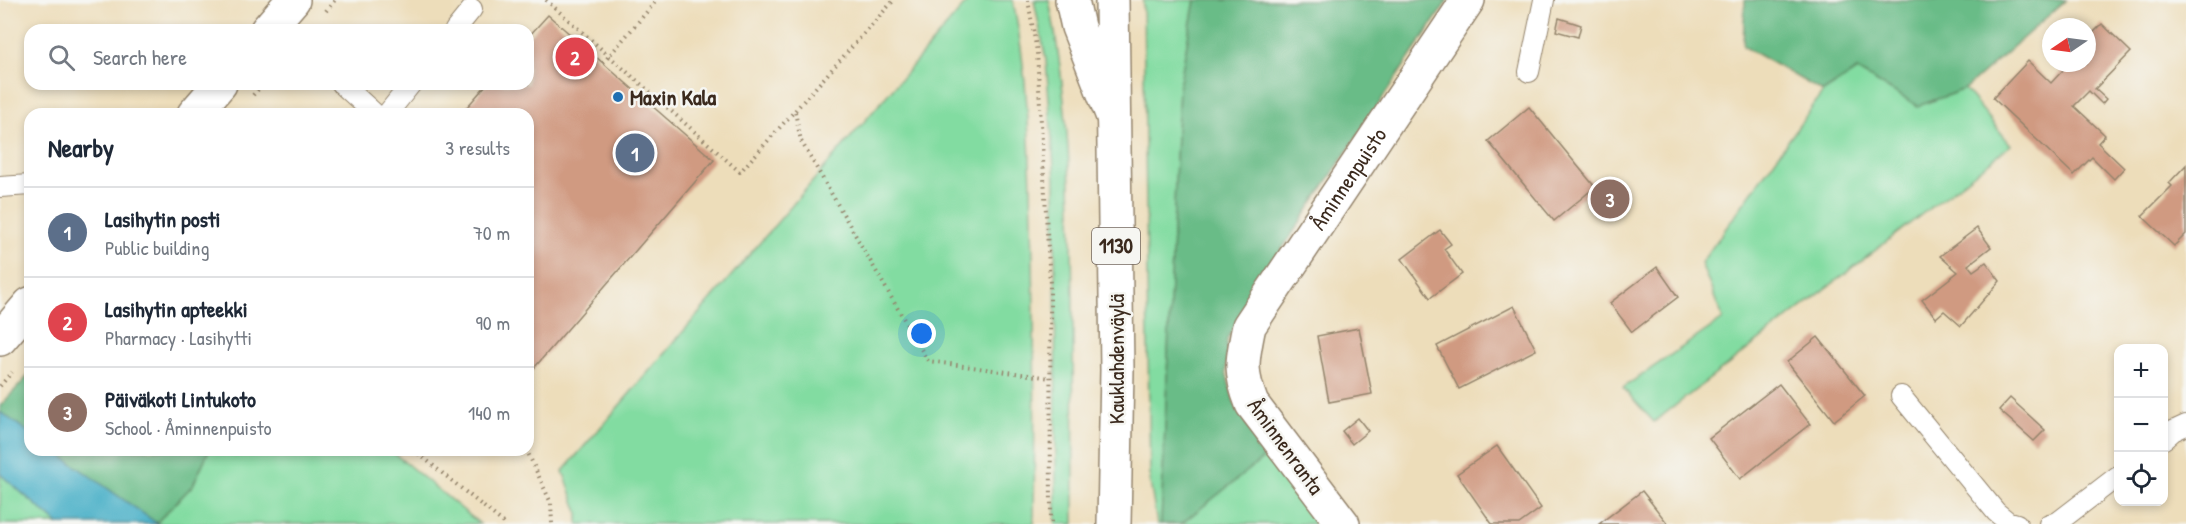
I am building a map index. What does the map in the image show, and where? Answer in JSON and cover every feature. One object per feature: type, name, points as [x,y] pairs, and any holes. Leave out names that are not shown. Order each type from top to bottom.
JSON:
[{"type":"street","points":[[1072,0],[1078,27],[1114,122]]},
{"type":"street","name":"Kauklahdenväylä","points":[[1102,0],[1111,51]]},
{"type":"street","name":"Kauklahdenväylä","points":[[1112,0],[1117,370],[1114,524]]},
{"type":"street","name":"Åminnenpuisto","points":[[1241,363],[1249,326],[1468,0]]},
{"type":"street","points":[[199,108],[215,90]]},
{"type":"street","points":[[0,339],[24,311]]},
{"type":"street","name":"Åminnenranta","points":[[1241,363],[1244,384],[1252,404],[1342,524]]},
{"type":"lane","points":[[1529,72],[1544,0]]},
{"type":"lane","points":[[459,24],[471,3]]},
{"type":"lane","points":[[349,90],[368,108]]},
{"type":"lane","points":[[392,108],[406,90]]},
{"type":"lane","points":[[0,187],[24,185]]},
{"type":"lane","points":[[1901,396],[1996,512],[2007,521],[2017,524]]},
{"type":"lane","points":[[2168,435],[2186,425]]},
{"type":"lane","points":[[2049,524],[2058,522],[2114,479]]},
{"type":"path","points":[[546,0],[740,172],[894,0]]},
{"type":"path","points":[[603,63],[657,0]]},
{"type":"path","points":[[1028,0],[1037,63],[1050,284],[1051,524]]},
{"type":"path","points":[[794,111],[801,141],[928,361],[1052,378]]},
{"type":"path","points":[[0,386],[11,374]]},
{"type":"path","points":[[421,456],[505,524]]},
{"type":"path","points":[[529,456],[550,503],[552,524]]},
{"type":"green space","points":[[969,0],[1013,0],[1022,56],[1029,139],[1033,261],[1034,524],[578,524],[578,512],[563,471]]},
{"type":"green space","points":[[1034,0],[1049,0],[1066,117],[1072,235],[1074,524],[1056,524],[1055,181],[1046,60]]},
{"type":"green space","points":[[1143,0],[1195,0],[1179,87],[1161,524],[1157,524],[1150,482]]},
{"type":"green space","points":[[1195,0],[1448,0],[1276,258],[1227,339],[1226,372],[1234,402],[1266,456],[1181,524],[1161,524],[1179,87]]},
{"type":"green space","points":[[1745,0],[2066,0],[2046,18],[2042,18],[2042,21],[1965,89],[1918,106],[1857,70],[1823,92],[1743,46]]},
{"type":"green space","points":[[1857,70],[1918,106],[1965,89],[2011,145],[1654,422],[1623,388],[1723,319],[1701,263],[1823,92]]},
{"type":"green space","points":[[24,380],[24,429],[0,412],[0,406]]},
{"type":"green space","points":[[61,456],[206,456],[193,485],[156,523]]},
{"type":"green space","points":[[206,456],[397,456],[480,524],[156,523],[193,485]]},
{"type":"green space","points":[[1266,456],[1319,524],[1181,524]]},
{"type":"green space","points":[[0,474],[58,524],[0,524]]},
{"type":"water","points":[[0,412],[24,429],[24,456],[62,456],[158,524],[58,524],[0,474]]},
{"type":"building","points":[[548,15],[714,160],[534,368],[534,108],[466,108],[482,90],[534,90],[534,30]]},
{"type":"building","points":[[1559,18],[1581,25],[1578,37],[1556,31]]},
{"type":"building","points":[[2102,24],[2131,52],[2095,89],[2106,99],[2102,104],[2089,91],[2074,106],[2105,135],[2098,143],[2124,168],[2114,179],[2092,157],[2074,175],[1993,98],[2028,61],[2051,83],[2061,72],[2096,72],[2096,30]]},
{"type":"building","points":[[1529,107],[1595,187],[1554,221],[1488,141]]},
{"type":"building","points":[[2186,165],[2186,234],[2174,246],[2142,216],[2172,186],[2169,183]]},
{"type":"building","points":[[1977,228],[1991,247],[1968,265],[1973,271],[1986,262],[2000,281],[1961,326],[1944,311],[1936,318],[1922,300],[1958,272],[1940,256]]},
{"type":"building","points":[[1440,230],[1451,244],[1444,249],[1462,274],[1430,298],[1402,259]]},
{"type":"building","points":[[1657,267],[1678,297],[1632,332],[1610,303]]},
{"type":"building","points":[[1514,306],[1536,350],[1459,389],[1437,346]]},
{"type":"building","points":[[1359,328],[1372,394],[1329,402],[1317,336]]},
{"type":"building","points":[[1818,337],[1865,396],[1834,421],[1787,362]]},
{"type":"building","points":[[1779,384],[1810,424],[1740,479],[1709,438]]},
{"type":"building","points":[[2010,398],[2045,430],[2034,441],[1999,410]]},
{"type":"building","points":[[1358,418],[1368,431],[1352,444],[1342,431]]},
{"type":"building","points":[[1497,446],[1541,508],[1519,524],[1492,524],[1457,474]]},
{"type":"building","points":[[1642,491],[1668,524],[1599,524]]},
{"type":"place","name":"Lasihytin apteekki","points":[[575,57]]},
{"type":"place","name":"Maxin Kala","points":[[618,97]]},
{"type":"place","name":"Lasihytin posti","points":[[635,153]]},
{"type":"place","name":"Päiväkoti Lintukoto","points":[[1610,199]]}]
